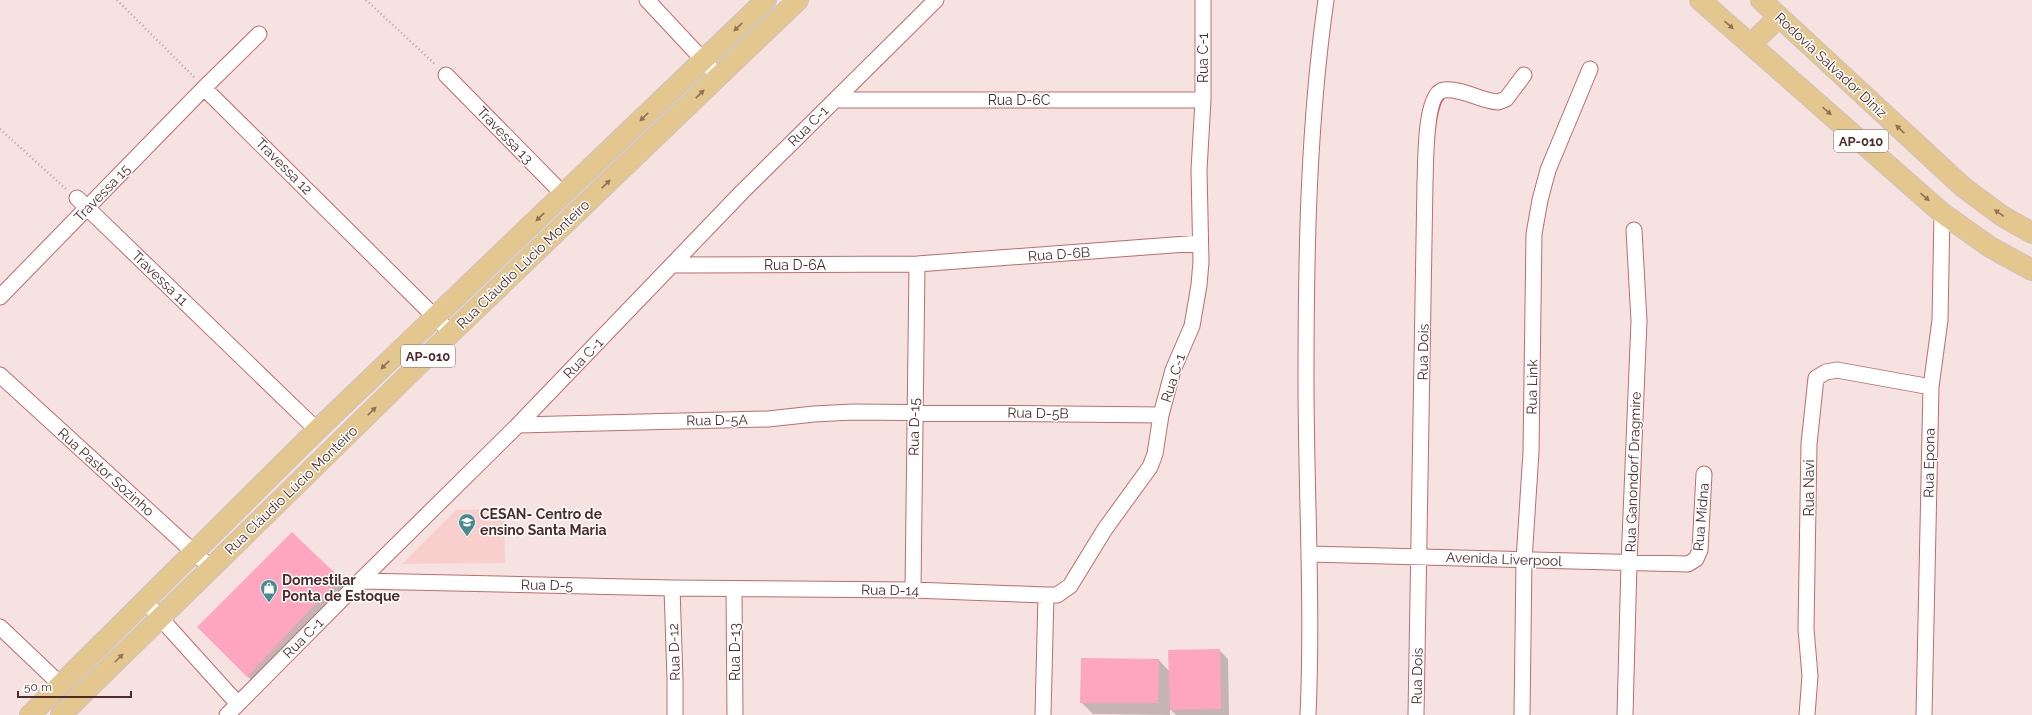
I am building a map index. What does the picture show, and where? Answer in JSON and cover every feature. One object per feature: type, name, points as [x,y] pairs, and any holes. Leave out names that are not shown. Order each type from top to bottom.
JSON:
[{"type":"main road","name":"Rua Cláudio Lúcio Monteiro","points":[[30,715],[317,430],[766,0]]},
{"type":"main road","name":"Rua Cláudio Lúcio Monteiro","points":[[61,715],[452,332],[798,0]]},
{"type":"main road","name":"AP-010","points":[[1700,0],[1942,213],[1990,247],[2032,270]]},
{"type":"main road","name":"Rodovia Salvador Diniz","points":[[1761,0],[1963,187],[2002,216],[2032,233]]},
{"type":"main road","points":[[1751,44],[1779,16]]},
{"type":"street","points":[[647,0],[718,76]]},
{"type":"street","name":"Rua C-1","points":[[228,715],[360,581],[518,425],[742,192],[936,0]]},
{"type":"street","name":"Rua C-1","points":[[1046,595],[1057,595],[1070,586],[1105,529],[1145,475],[1153,460],[1161,415],[1173,370],[1189,333],[1194,316],[1200,275],[1199,170],[1203,100],[1203,0]]},
{"type":"street","points":[[1308,715],[1311,650],[1306,381],[1309,188],[1312,117],[1326,0]]},
{"type":"street","name":"Travessa 15","points":[[0,297],[82,203],[259,34]]},
{"type":"street","name":"Rua Link","points":[[1522,715],[1524,560],[1531,452],[1534,234],[1540,200],[1548,170],[1590,69]]},
{"type":"street","name":"Travessa 13","points":[[446,75],[564,195]]},
{"type":"street","name":"Rua Dois","points":[[1416,715],[1425,182],[1428,121],[1431,106],[1436,93],[1442,90],[1456,90],[1492,102],[1503,101],[1524,75]]},
{"type":"street","name":"Travessa 12","points":[[204,88],[452,332]]},
{"type":"street","name":"Rua D-6C","points":[[835,100],[1203,100]]},
{"type":"street","name":"Travessa 11","points":[[82,203],[317,430]]},
{"type":"street","name":"Rua Epona","points":[[1924,715],[1931,387],[1940,320],[1942,213]]},
{"type":"street","name":"Rua Ganondorf Dragmire","points":[[1625,715],[1629,564],[1639,321],[1634,230]]},
{"type":"street","name":"Rua D-6B","points":[[917,264],[1200,243]]},
{"type":"street","name":"Rua D-6A","points":[[673,265],[917,264]]},
{"type":"street","name":"Rua D-15","points":[[913,590],[917,264]]},
{"type":"street","name":"Rua Navi","points":[[1807,715],[1810,676],[1806,629],[1809,444],[1816,378],[1826,372],[1837,370],[1931,387]]},
{"type":"street","name":"Rua Pastor Sozinho","points":[[0,376],[211,568]]},
{"type":"street","name":"Rua D-5B","points":[[914,412],[1161,415]]},
{"type":"street","name":"Rua D-5A","points":[[518,425],[768,419],[831,413],[914,412]]},
{"type":"street","name":"Rua Midna","points":[[1696,559],[1700,550],[1704,474]]},
{"type":"street","name":"Avenida Liverpool","points":[[1310,554],[1629,564],[1688,564],[1696,559]]},
{"type":"street","name":"Rua D-5","points":[[360,581],[734,589]]},
{"type":"street","name":"Rua D-12","points":[[672,588],[675,679],[674,715]]},
{"type":"street","name":"Rua D-14","points":[[734,589],[913,590],[1046,595]]},
{"type":"street","name":"Rua D-13","points":[[734,589],[735,715]]},
{"type":"street","points":[[1043,715],[1046,595]]},
{"type":"street","points":[[145,601],[238,704]]},
{"type":"street","points":[[0,627],[61,685]]},
{"type":"path","points":[[117,0],[204,88]]},
{"type":"path","points":[[366,0],[446,75]]},
{"type":"path","points":[[0,129],[82,203]]},
{"type":"shaded area","name":"CESAN- Centro de ensino Santa Maria","points":[[504,509],[505,563],[402,564],[456,510]]},
{"type":"building","name":"Domestilar Ponta de Estoque","points":[[292,532],[340,578],[247,677],[197,627]]},
{"type":"building","points":[[1220,649],[1221,709],[1170,710],[1168,650]]},
{"type":"building","points":[[1081,658],[1159,659],[1158,703],[1080,703]]},
{"type":"place","name":"CESAN- Centro de ensino Santa Maria","points":[[467,537]]},
{"type":"place","name":"Domestilar Ponta de Estoque","points":[[269,603]]}]
